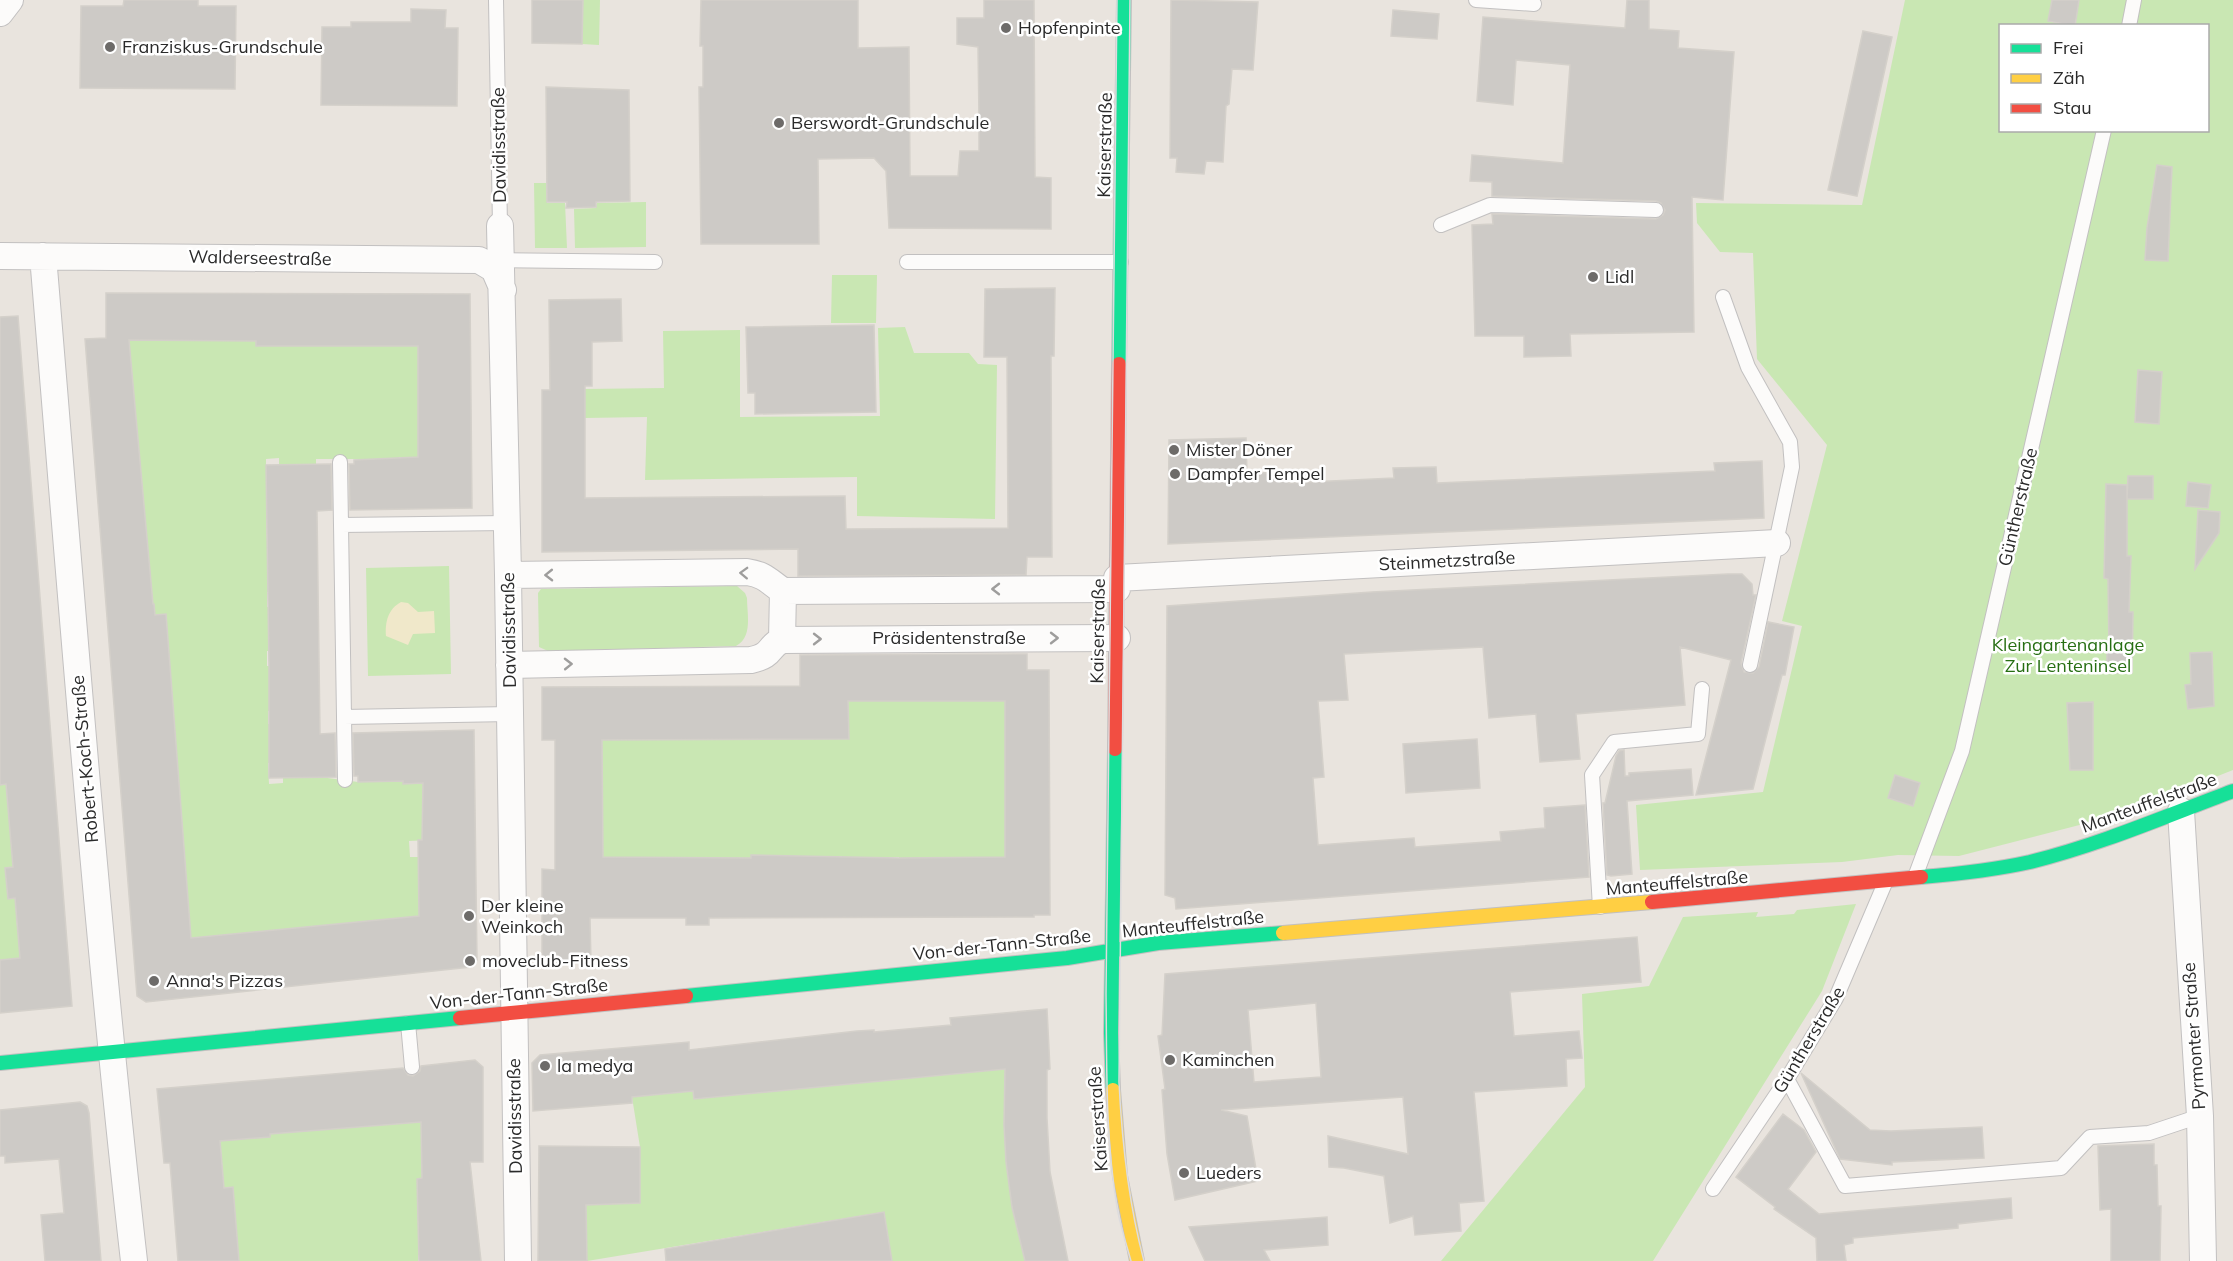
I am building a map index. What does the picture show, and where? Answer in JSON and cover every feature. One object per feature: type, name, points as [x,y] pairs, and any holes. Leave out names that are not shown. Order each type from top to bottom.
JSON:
[{"type":"street","points":[[0,13],[10,0]]},
{"type":"street","name":"Kaiserstraße","points":[[1124,0],[1111,1033],[1115,1147],[1126,1216],[1137,1261]]},
{"type":"street","name":"Davidisstraße","points":[[500,226],[491,260],[503,290],[518,1261]]},
{"type":"street","name":"Walderseestraße","points":[[0,256],[491,260]]},
{"type":"street","name":"Robert-Koch-Straße","points":[[43,256],[111,1052],[134,1261]]},
{"type":"street","name":"Steinmetzstraße","points":[[1117,584],[1777,543]]},
{"type":"street","points":[[508,575],[747,572],[769,579],[783,591],[1117,584]]},
{"type":"street","points":[[509,665],[751,660],[765,657],[776,643],[782,640],[783,591]]},
{"type":"street","name":"Präsidentenstraße","points":[[782,640],[1117,638]]},
{"type":"street","name":"Manteuffelstraße","points":[[1112,950],[1158,943],[1600,908],[1970,873],[2029,862],[2080,848],[2233,791]]},
{"type":"street","name":"Pyrmonter Straße","points":[[2181,811],[2200,1116],[2203,1261]]},
{"type":"street","name":"Von-der-Tann-Straße","points":[[0,1063],[1067,958],[1112,950]]},
{"type":"lane","name":"Davidisstraße","points":[[496,0],[500,226]]},
{"type":"lane","points":[[1476,0],[1534,4]]},
{"type":"lane","points":[[2128,24],[2134,0]]},
{"type":"lane","name":"Güntherstraße","points":[[1914,879],[1962,751],[2104,132]]},
{"type":"lane","points":[[1441,225],[1490,205],[1656,210]]},
{"type":"lane","points":[[491,260],[655,262]]},
{"type":"lane","points":[[907,262],[1121,262]]},
{"type":"lane","points":[[1723,297],[1748,367],[1790,442],[1792,467],[1750,665]]},
{"type":"lane","points":[[340,462],[345,780]]},
{"type":"lane","points":[[341,525],[507,522]]},
{"type":"lane","points":[[1600,908],[1592,775],[1614,742],[1698,734],[1702,689]]},
{"type":"lane","points":[[344,717],[510,714]]},
{"type":"lane","name":"Güntherstraße","points":[[1713,1189],[1787,1079],[1836,998],[1886,881]]},
{"type":"lane","points":[[408,1023],[412,1067]]},
{"type":"lane","points":[[1787,1079],[1845,1186],[2061,1168],[2090,1137],[2149,1133],[2200,1116]]},
{"type":"green space","points":[[583,0],[600,0],[599,45],[582,44]]},
{"type":"green space","name":"Kleingartenanlage Zur Lenteninsel","points":[[1905,0],[2233,0],[2233,770],[2122,814],[1959,856],[1898,855],[1842,862],[1640,870],[1636,805],[1763,792],[1802,626],[1782,621],[1827,445],[1757,359],[1753,253],[1720,252],[1697,223],[1696,203],[1862,205]]},
{"type":"green space","points":[[534,183],[546,183],[547,203],[565,203],[567,248],[535,248]]},
{"type":"green space","points":[[646,202],[646,247],[575,248],[574,209],[596,208],[597,203]]},
{"type":"green space","points":[[832,275],[877,275],[876,323],[831,323]]},
{"type":"green space","points":[[905,327],[914,353],[969,353],[978,364],[997,365],[995,519],[857,516],[857,477],[645,480],[647,417],[585,418],[585,389],[664,388],[663,331],[740,330],[740,417],[880,416],[878,328]]},
{"type":"green space","points":[[128,338],[234,341],[256,338],[256,346],[423,340],[418,353],[418,454],[425,463],[412,457],[399,457],[398,459],[316,459],[316,464],[279,465],[279,458],[266,459],[266,479],[272,480],[273,519],[266,519],[269,592],[267,592],[269,651],[267,651],[267,666],[269,666],[270,711],[268,711],[268,724],[274,724],[274,763],[268,763],[269,784],[283,783],[283,778],[320,777],[358,782],[403,781],[404,784],[417,784],[417,777],[429,777],[423,800],[430,840],[409,841],[410,857],[418,857],[430,916],[205,937],[183,950],[166,614],[155,615],[154,604],[152,604]]},
{"type":"green space","points":[[449,566],[451,674],[368,676],[366,568]]},
{"type":"green space","points":[[737,586],[747,598],[748,618],[745,637],[736,646],[548,651],[539,647],[538,593],[541,589]]},
{"type":"green space","points":[[848,701],[1005,701],[1006,857],[978,857],[977,867],[960,858],[920,858],[899,868],[899,857],[864,857],[863,868],[842,868],[842,856],[807,856],[786,868],[786,855],[751,855],[751,868],[667,868],[666,857],[591,858],[603,846],[602,755],[582,740],[849,738]]},
{"type":"green space","points":[[6,784],[13,867],[8,899],[15,898],[17,927],[38,925],[41,968],[6,964],[6,959],[0,960],[0,785]]},
{"type":"green space","points":[[1856,904],[1822,991],[1653,1261],[1441,1261],[1585,1087],[1582,994],[1649,986],[1683,917],[1758,912],[1756,917],[1794,914],[1797,910]]},
{"type":"green space","points":[[1005,1058],[1007,1162],[1014,1213],[1025,1261],[892,1261],[883,1212],[587,1261],[586,1205],[640,1203],[640,1147],[632,1097],[693,1091],[694,1099],[861,1083]]},
{"type":"green space","points":[[436,1121],[421,1154],[422,1178],[417,1179],[418,1224],[425,1254],[418,1255],[418,1261],[239,1261],[233,1188],[224,1188],[220,1136],[247,1139],[269,1137],[270,1134]]},
{"type":"sand","points":[[401,602],[408,603],[418,612],[434,611],[435,633],[413,634],[408,645],[386,636],[388,616]]},
{"type":"building","points":[[124,0],[198,0],[198,6],[236,6],[235,89],[80,88],[81,6],[123,6]]},
{"type":"building","points":[[532,0],[583,0],[582,44],[532,43]]},
{"type":"building","points":[[701,0],[858,0],[858,48],[909,47],[910,176],[958,176],[960,151],[979,151],[979,118],[978,47],[957,44],[957,18],[984,18],[984,0],[1034,0],[1035,177],[1051,178],[1051,229],[889,228],[886,171],[874,158],[818,159],[819,244],[701,244],[699,87],[703,87],[703,46],[700,46]]},
{"type":"building","points":[[1171,0],[1258,2],[1253,70],[1232,69],[1229,104],[1226,106],[1223,162],[1206,161],[1204,174],[1176,172],[1177,158],[1170,158]]},
{"type":"building","points":[[1627,0],[1649,0],[1649,29],[1679,31],[1678,48],[1734,52],[1723,200],[1692,197],[1694,332],[1570,334],[1571,356],[1524,357],[1524,336],[1475,336],[1472,225],[1493,224],[1492,214],[1656,219],[1663,215],[1665,210],[1661,203],[1656,201],[1492,196],[1492,182],[1470,181],[1472,155],[1563,163],[1570,65],[1516,60],[1513,105],[1477,101],[1483,17],[1625,28]]},
{"type":"building","points":[[2052,0],[2079,0],[2075,24],[2048,21]]},
{"type":"building","points":[[411,9],[446,10],[445,28],[458,28],[457,106],[321,105],[322,27],[351,27],[351,22],[411,22]]},
{"type":"building","points":[[1393,10],[1439,14],[1437,39],[1391,36]]},
{"type":"building","points":[[1863,31],[1892,37],[1857,196],[1828,190]]},
{"type":"building","points":[[546,87],[629,90],[630,201],[596,202],[596,207],[566,208],[567,202],[547,202]]},
{"type":"building","points":[[2157,165],[2172,167],[2168,261],[2145,260],[2147,228]]},
{"type":"building","points":[[1055,288],[1054,356],[1051,356],[1052,557],[1027,557],[1026,575],[798,576],[798,549],[542,552],[542,390],[550,390],[549,300],[621,299],[622,341],[592,342],[592,386],[585,386],[585,498],[845,496],[846,529],[1008,528],[1007,357],[984,357],[985,289]]},
{"type":"building","points":[[106,293],[470,294],[472,508],[350,510],[349,464],[354,464],[354,460],[418,457],[418,346],[256,346],[256,341],[129,340],[153,604],[155,615],[166,614],[191,938],[419,916],[418,840],[422,840],[423,783],[358,782],[358,776],[354,776],[353,733],[474,730],[477,960],[471,967],[146,1002],[137,996],[85,339],[106,338]]},
{"type":"building","points":[[18,316],[72,1006],[0,1013],[0,960],[20,958],[15,898],[8,899],[5,868],[13,867],[6,784],[0,785],[0,317]]},
{"type":"building","points":[[874,325],[876,412],[755,414],[755,393],[748,393],[746,327]]},
{"type":"building","points":[[2138,370],[2162,372],[2159,424],[2135,422]]},
{"type":"building","points":[[1246,438],[1247,473],[1288,472],[1289,483],[1394,478],[1393,468],[1436,467],[1437,483],[1715,471],[1714,463],[1762,461],[1764,518],[1168,544],[1169,440]]},
{"type":"building","points":[[331,464],[332,510],[317,511],[320,734],[335,733],[336,777],[269,778],[266,465]]},
{"type":"building","points":[[2128,476],[2153,476],[2153,499],[2127,499]]},
{"type":"building","points":[[2188,482],[2211,485],[2208,508],[2186,506]]},
{"type":"building","points":[[2106,484],[2127,485],[2127,556],[2131,556],[2129,612],[2133,612],[2132,673],[2107,673],[2108,579],[2104,578]]},
{"type":"building","points":[[2198,510],[2220,512],[2219,533],[2195,569]]},
{"type":"building","points":[[1742,574],[1752,584],[1753,595],[1756,595],[1741,663],[1744,672],[1753,673],[1759,667],[1768,622],[1794,627],[1785,675],[1782,675],[1753,789],[1696,795],[1731,660],[1680,647],[1685,705],[1576,714],[1580,759],[1540,762],[1536,714],[1489,718],[1483,647],[1344,654],[1348,700],[1318,701],[1324,777],[1313,778],[1318,845],[1414,838],[1415,847],[1501,841],[1500,832],[1545,828],[1544,808],[1585,805],[1589,877],[1176,909],[1175,898],[1165,895],[1167,606],[1372,592]]},
{"type":"building","points":[[2212,652],[2214,706],[2188,709],[2185,685],[2191,684],[2190,653]]},
{"type":"building","points":[[1027,654],[1027,670],[1049,670],[1050,915],[1034,915],[1034,917],[709,918],[709,925],[686,925],[686,918],[590,918],[591,963],[542,964],[542,869],[555,870],[555,740],[542,740],[542,687],[800,686],[800,655]],"holes":[[[848,701],[1005,701],[1005,857],[899,858],[751,855],[751,858],[603,857],[602,740],[849,739]]]},
{"type":"building","points":[[2093,702],[2093,770],[2070,770],[2067,703]]},
{"type":"building","points":[[1477,739],[1480,788],[1406,793],[1403,744]]},
{"type":"building","points":[[1624,750],[1625,776],[1629,776],[1629,773],[1691,769],[1693,795],[1627,801],[1632,874],[1611,876],[1607,875],[1603,803],[1605,803],[1616,756],[1619,751]]},
{"type":"building","points":[[1895,775],[1920,783],[1913,806],[1888,798]]},
{"type":"building","points":[[1637,937],[1641,982],[1510,992],[1514,1036],[1579,1031],[1582,1058],[1566,1059],[1567,1086],[1474,1092],[1484,1201],[1459,1203],[1461,1231],[1415,1235],[1413,1216],[1390,1223],[1384,1176],[1329,1167],[1328,1136],[1408,1154],[1403,1097],[1221,1110],[1247,1116],[1258,1181],[1175,1200],[1167,1154],[1162,1090],[1165,1089],[1158,1036],[1162,1035],[1165,974]],"holes":[[[1316,1003],[1321,1077],[1254,1082],[1248,1010]]]},
{"type":"building","points":[[1047,1009],[1050,1069],[1047,1070],[1047,1118],[1050,1172],[1068,1261],[1025,1261],[1012,1207],[1006,1162],[1005,1069],[694,1099],[693,1091],[632,1097],[632,1103],[533,1111],[532,1063],[540,1055],[689,1042],[689,1050],[857,1031],[874,1030],[874,1032],[951,1025],[950,1018]]},
{"type":"building","points":[[475,1060],[483,1067],[483,1162],[470,1162],[481,1261],[419,1261],[417,1179],[422,1178],[421,1122],[270,1134],[270,1137],[220,1141],[224,1188],[233,1187],[239,1261],[178,1261],[170,1163],[164,1163],[157,1089],[403,1068],[408,1075],[413,1076],[420,1071],[421,1066]]},
{"type":"building","points":[[1801,1073],[1870,1130],[1982,1127],[1984,1158],[1892,1162],[1892,1165],[1840,1159]]},
{"type":"building","points":[[80,1102],[87,1106],[89,1113],[101,1261],[45,1261],[41,1215],[64,1213],[59,1159],[5,1163],[5,1156],[0,1156],[0,1110]]},
{"type":"building","points":[[1783,1114],[1804,1130],[1816,1152],[1788,1189],[1819,1214],[2011,1198],[2012,1218],[1958,1224],[1958,1228],[1853,1238],[1853,1243],[1844,1245],[1846,1261],[1817,1261],[1816,1238],[1774,1209],[1775,1207],[1736,1177]]},
{"type":"building","points":[[2154,1144],[2158,1206],[2161,1206],[2160,1261],[2111,1261],[2111,1209],[2100,1210],[2098,1146]]},
{"type":"building","points":[[539,1146],[640,1147],[640,1203],[586,1205],[587,1261],[538,1261]]},
{"type":"building","points":[[884,1212],[892,1261],[666,1261],[665,1249]]},
{"type":"building","points":[[1327,1217],[1328,1245],[1264,1250],[1270,1261],[1205,1261],[1189,1227]]},
{"type":"tram line","points":[[1117,0],[1106,1047],[1113,1180],[1117,1207],[1131,1261]]},
{"type":"tram line","points":[[1130,0],[1119,1082],[1127,1172],[1144,1261]]},
{"type":"traffic: fast","points":[[1119,364],[1124,0]]},
{"type":"traffic: fast","points":[[1113,1090],[1111,1033],[1115,749]]},
{"type":"traffic: fast","points":[[1921,877],[2003,867],[2056,855],[2132,830],[2233,791]]},
{"type":"traffic: fast","points":[[686,996],[1067,958],[1158,943],[1283,933]]},
{"type":"traffic: fast","points":[[0,1063],[460,1018]]},
{"type":"traffic: slow","points":[[1283,933],[1652,902]]},
{"type":"traffic: slow","points":[[1113,1090],[1120,1176],[1137,1261]]},
{"type":"traffic: jam","points":[[1115,749],[1119,364]]},
{"type":"traffic: jam","points":[[1652,902],[1921,877]]},
{"type":"traffic: jam","points":[[460,1018],[686,996]]},
{"type":"place","name":"Hopfenpinte","points":[[1006,28]]},
{"type":"place","name":"Franziskus-Grundschule","points":[[110,47]]},
{"type":"place","name":"Berswordt-Grundschule","points":[[779,123]]},
{"type":"place","name":"Lidl","points":[[1593,277]]},
{"type":"place","name":"Mister Döner","points":[[1174,450]]},
{"type":"place","name":"Dampfer Tempel","points":[[1175,474]]},
{"type":"place","name":"Der kleine Weinkoch","points":[[469,916]]},
{"type":"place","name":"moveclub-Fitness","points":[[470,961]]},
{"type":"place","name":"Anna's Pizzas","points":[[154,981]]},
{"type":"place","name":"Kaminchen","points":[[1170,1060]]},
{"type":"place","name":"la medya","points":[[545,1066]]},
{"type":"place","name":"Lueders","points":[[1184,1173]]}]
